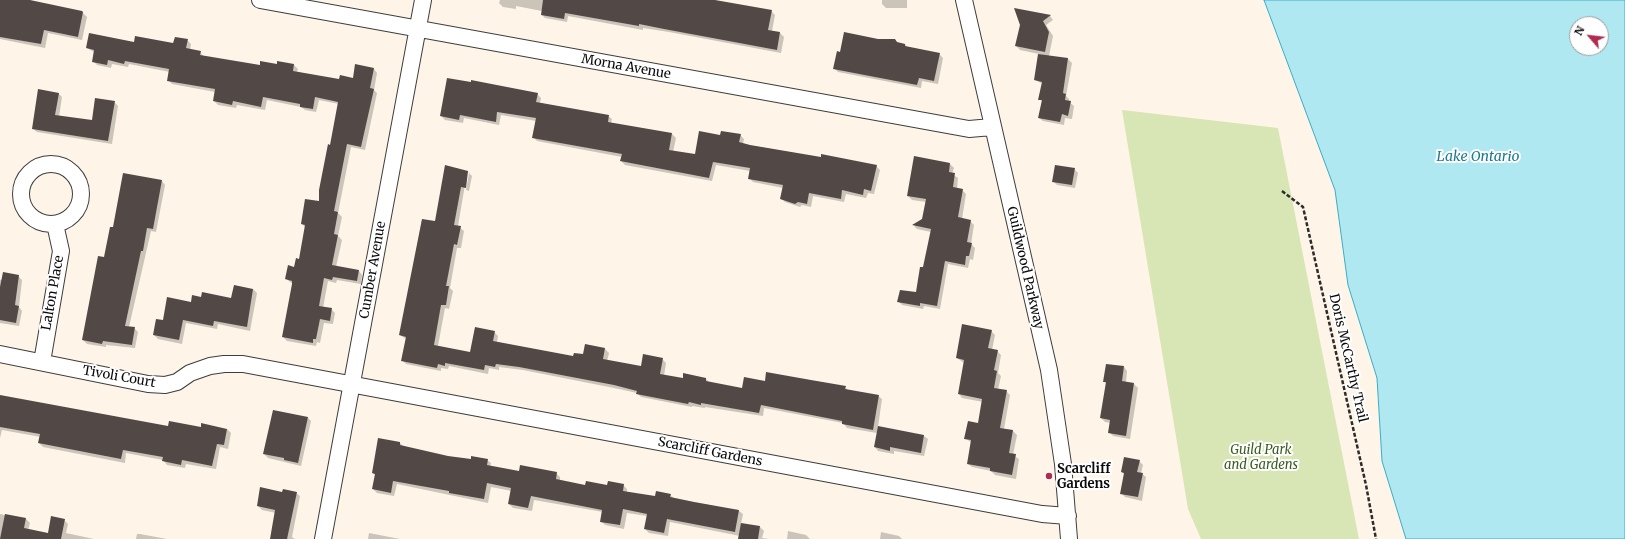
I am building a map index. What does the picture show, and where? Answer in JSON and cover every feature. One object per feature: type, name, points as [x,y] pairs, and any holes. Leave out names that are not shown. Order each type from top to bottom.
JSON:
[{"type":"street","name":"Morna Avenue","points":[[260,0],[969,129],[992,127]]},
{"type":"street","name":"Cumber Avenue","points":[[323,539],[423,0]]},
{"type":"street","name":"Guildwood Parkway","points":[[964,0],[1049,370],[1063,464],[1069,539]]},
{"type":"street","name":"Lalton Place","points":[[42,362],[61,250],[54,224]]},
{"type":"street","name":"Tivoli Court","points":[[0,354],[148,384],[165,385],[178,382],[190,373],[210,366],[243,364],[352,385]]},
{"type":"street","name":"Scarcliff Gardens","points":[[352,385],[1034,512],[1068,516]]},
{"type":"path","name":"Doris McCarthy Trail","points":[[1282,191],[1303,207],[1366,485],[1376,539]]},
{"type":"green space","name":"Guild Park and Gardens","points":[[1122,110],[1278,128],[1359,539],[1201,539],[1188,509]]},
{"type":"water","name":"Lake Ontario","points":[[1264,0],[1625,0],[1625,539],[1406,539],[1382,461],[1377,378],[1348,285],[1335,190]]},
{"type":"building","points":[[0,0],[30,0],[82,11],[78,37],[44,30],[41,44],[0,37]]},
{"type":"building","points":[[543,0],[715,0],[772,10],[768,30],[780,32],[777,50],[639,24],[639,26],[565,13],[564,19],[541,15]]},
{"type":"building","points":[[1014,8],[1051,15],[1043,21],[1049,32],[1045,52],[1015,46],[1020,25]]},
{"type":"building","points":[[844,32],[878,39],[895,39],[897,42],[905,44],[905,46],[940,53],[934,81],[919,78],[917,85],[833,69],[837,51],[840,52]]},
{"type":"building","points":[[89,33],[134,42],[135,36],[173,43],[175,37],[188,39],[186,48],[201,51],[200,55],[260,65],[260,61],[277,64],[277,61],[294,64],[293,71],[339,79],[340,75],[353,78],[355,64],[374,68],[370,88],[374,89],[361,147],[347,144],[334,211],[338,212],[334,234],[338,235],[332,265],[359,270],[357,281],[333,277],[332,280],[324,278],[319,306],[332,308],[330,321],[320,319],[316,339],[313,339],[313,343],[282,337],[292,284],[292,281],[285,279],[288,265],[294,267],[296,258],[299,259],[305,225],[301,224],[305,199],[319,201],[319,190],[328,144],[330,145],[338,102],[315,97],[313,109],[300,107],[300,104],[263,97],[261,107],[233,101],[232,105],[213,101],[215,89],[167,81],[169,69],[125,61],[124,64],[108,60],[107,65],[92,62],[94,50],[86,48]]},
{"type":"building","points":[[1038,54],[1068,58],[1063,93],[1066,94],[1065,100],[1071,101],[1068,116],[1062,114],[1060,122],[1038,118],[1042,100],[1038,100],[1042,82],[1034,80]]},
{"type":"building","points":[[447,78],[471,82],[471,80],[538,93],[536,102],[609,115],[608,122],[672,133],[669,150],[695,154],[699,131],[720,135],[721,131],[741,134],[739,142],[750,145],[821,157],[821,154],[877,165],[871,191],[864,189],[863,195],[842,190],[841,199],[809,193],[807,204],[798,202],[795,204],[780,199],[783,185],[748,179],[750,168],[713,162],[709,178],[620,161],[622,154],[532,138],[536,118],[497,112],[496,122],[460,115],[459,120],[440,116]]},
{"type":"building","points":[[38,89],[59,93],[55,115],[92,120],[95,98],[115,101],[108,141],[32,129]]},
{"type":"building","points":[[914,156],[950,163],[949,172],[955,173],[953,187],[963,189],[958,217],[971,220],[967,242],[972,243],[969,256],[966,256],[965,265],[945,261],[937,306],[920,303],[920,306],[897,302],[900,290],[916,292],[920,267],[923,267],[931,229],[912,225],[922,219],[926,199],[907,196]]},
{"type":"building","points":[[445,165],[468,171],[466,188],[461,187],[454,225],[461,226],[457,245],[454,244],[446,286],[449,286],[446,305],[441,305],[434,345],[470,352],[475,327],[495,331],[493,341],[573,356],[574,353],[583,354],[585,344],[605,348],[603,359],[641,366],[643,354],[663,358],[660,374],[683,378],[683,373],[706,378],[706,381],[742,388],[744,377],[765,381],[766,372],[846,386],[845,389],[879,395],[873,430],[842,424],[842,421],[761,405],[759,413],[701,403],[701,405],[689,402],[688,404],[636,394],[637,391],[614,385],[519,367],[496,364],[495,367],[485,365],[484,370],[445,363],[445,366],[438,364],[437,368],[401,361],[406,337],[399,335],[422,219],[435,221]]},
{"type":"building","points":[[1055,165],[1075,168],[1072,185],[1052,182]]},
{"type":"building","points":[[123,173],[162,180],[153,229],[147,228],[125,326],[135,327],[132,345],[103,341],[102,344],[82,340],[98,256],[104,257],[110,227],[113,227]]},
{"type":"building","points":[[3,272],[19,275],[15,305],[19,306],[16,323],[0,320],[0,287]]},
{"type":"building","points":[[234,285],[253,289],[247,327],[214,321],[213,326],[183,320],[179,340],[153,335],[156,319],[163,320],[167,297],[191,302],[192,295],[201,297],[202,292],[231,298]]},
{"type":"building","points":[[962,324],[992,330],[988,348],[998,350],[994,370],[997,371],[994,388],[1007,390],[1000,428],[1013,430],[1009,453],[1016,454],[1012,475],[990,471],[990,468],[967,464],[971,440],[964,439],[968,421],[978,423],[982,399],[958,394],[964,360],[956,358]]},
{"type":"building","points":[[1106,364],[1124,366],[1122,381],[1134,383],[1126,436],[1108,433],[1110,420],[1100,418],[1106,382],[1103,382]]},
{"type":"building","points":[[0,395],[168,426],[169,421],[201,427],[201,423],[227,429],[224,445],[217,444],[212,466],[182,460],[181,465],[162,461],[163,457],[123,450],[121,459],[38,443],[40,434],[0,427]]},
{"type":"building","points":[[273,410],[308,417],[298,463],[284,460],[284,458],[263,454]]},
{"type":"building","points":[[878,426],[924,435],[921,453],[890,447],[890,451],[874,447]]},
{"type":"building","points":[[378,438],[400,442],[400,445],[448,456],[471,459],[471,456],[488,459],[487,465],[519,471],[520,465],[557,472],[556,479],[585,485],[586,481],[607,485],[608,481],[624,484],[623,491],[655,496],[656,491],[671,494],[670,497],[739,510],[735,532],[667,519],[664,533],[644,529],[647,514],[623,509],[620,525],[600,522],[602,510],[531,496],[528,508],[508,504],[511,488],[487,483],[484,499],[393,481],[391,493],[372,489],[375,474],[372,473]]},
{"type":"building","points":[[1124,457],[1140,460],[1137,472],[1143,473],[1138,497],[1120,494],[1124,473],[1121,472]]},
{"type":"building","points":[[260,487],[282,492],[283,489],[297,492],[287,539],[270,539],[275,510],[257,506]]},
{"type":"building","points":[[5,514],[26,518],[24,528],[48,533],[51,516],[65,519],[61,539],[0,539]]},
{"type":"building","points":[[741,523],[760,526],[758,539],[738,539]]},
{"type":"place","name":"Scarcliff Gardens","points":[[1049,476]]}]
